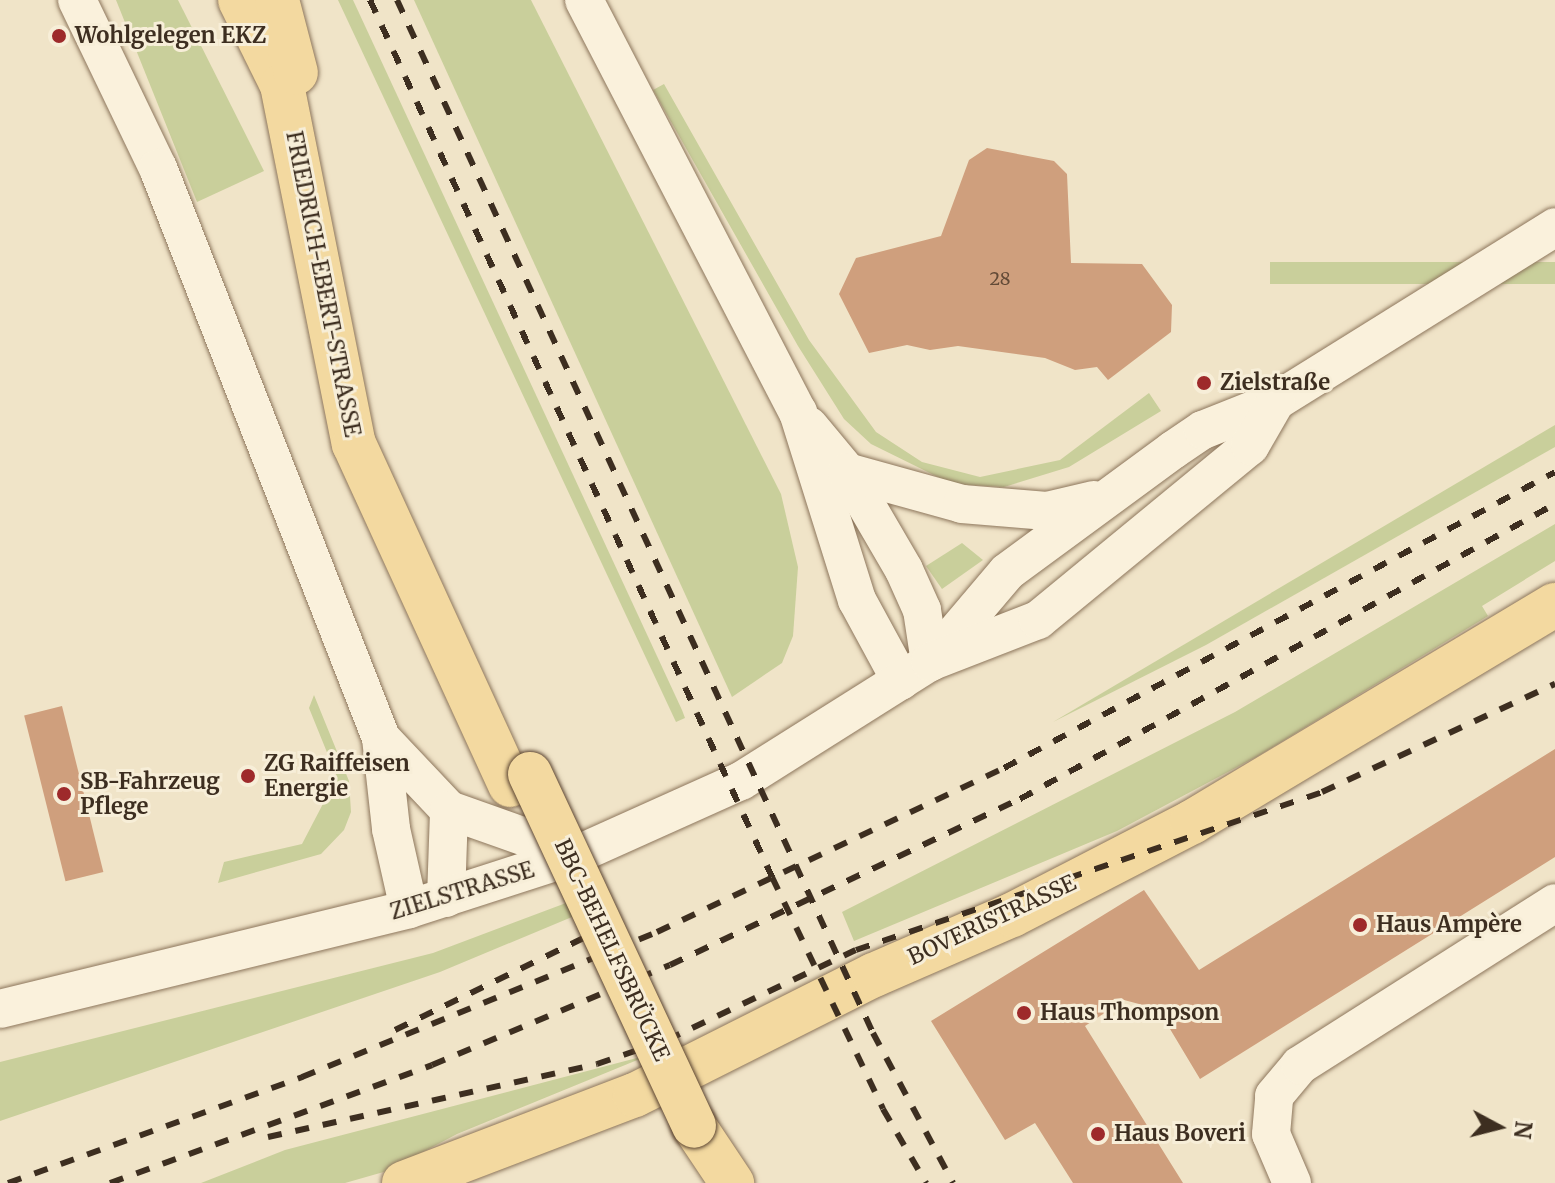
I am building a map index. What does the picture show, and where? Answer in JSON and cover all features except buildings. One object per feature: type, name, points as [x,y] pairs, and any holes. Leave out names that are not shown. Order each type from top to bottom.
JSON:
[{"type":"main road","name":"FRIEDRICH-EBERT-STRASSE","points":[[240,0],[282,85],[354,444],[520,780]]},
{"type":"main road","name":"FRIEDRICH-EBERT-STRASSE","points":[[277,0],[363,387],[520,780]]},
{"type":"main road","name":"BOVERISTRASSE","points":[[404,1183],[635,1095],[874,975],[1012,915],[1192,822],[1555,605]]},
{"type":"main road","name":"BBC-BEHELFSBRÜCKE","points":[[520,780],[686,1131]]},
{"type":"main road","points":[[686,1131],[705,1183]]},
{"type":"main road","points":[[686,1131],[732,1183]]},
{"type":"street","points":[[584,0],[798,412],[857,600],[916,672]]},
{"type":"street","points":[[82,12],[158,168],[381,738],[391,829],[409,909]]},
{"type":"street","name":"ZIELSTRASSE","points":[[916,672],[1007,572],[1105,497],[1203,430],[1276,401],[1555,227]]},
{"type":"street","name":"ZIELSTRASSE","points":[[0,1009],[446,898],[576,855],[741,781],[916,672],[1038,620],[1250,446],[1276,401]]},
{"type":"street","points":[[798,412],[847,472],[922,610],[916,672]]},
{"type":"street","points":[[847,472],[962,504],[1047,511],[1105,497]]},
{"type":"street","points":[[381,738],[449,810],[576,855]]},
{"type":"street","points":[[446,898],[449,810]]},
{"type":"street","points":[[1292,1183],[1271,1134],[1274,1096],[1300,1065],[1555,903]]},
{"type":"green space","points":[[116,0],[178,0],[264,171],[197,202]]},
{"type":"green space","points":[[338,0],[353,0],[685,718],[676,722]]},
{"type":"green space","points":[[414,0],[531,0],[781,494],[798,567],[793,636],[782,663],[732,697]]},
{"type":"green space","points":[[664,84],[809,340],[876,432],[922,462],[980,477],[1060,460],[1149,393],[1161,411],[1069,467],[1004,487],[952,484],[871,444],[844,419],[798,346],[653,90]]},
{"type":"green space","points":[[1270,262],[1555,262],[1555,284],[1270,284]]},
{"type":"green space","points":[[1555,425],[1555,447],[1206,645],[1053,722]]},
{"type":"green space","points":[[1555,524],[1555,561],[1482,606],[1488,616],[1258,756],[1117,831],[854,941],[842,912],[1235,712]]},
{"type":"green space","points":[[962,543],[983,560],[942,589],[926,566]]},
{"type":"green space","points":[[314,695],[349,781],[351,812],[344,830],[321,854],[218,883],[224,862],[302,844],[337,777],[309,708]]},
{"type":"green space","points":[[598,891],[603,904],[440,972],[0,1121],[0,1062],[433,953]]},
{"type":"green space","points":[[652,1054],[457,1134],[387,1171],[345,1183],[201,1183],[285,1150]]},
{"type":"railway","points":[[370,0],[772,877],[883,1109],[926,1183]]},
{"type":"railway","points":[[397,0],[873,1033],[953,1183]]},
{"type":"railway","points":[[8,1183],[302,1077],[657,932],[1004,768],[1555,472]]},
{"type":"railway","points":[[110,1183],[432,1065],[670,965],[1020,799],[1555,504]]},
{"type":"railway","points":[[268,1137],[597,1064],[667,1040],[856,950],[1322,792],[1555,684]]},
{"type":"railway","points":[[395,1030],[614,923]]},
{"type":"place","name":"Wohlgelegen EKZ","points":[[59,36]]},
{"type":"place","name":"Zielstraße","points":[[1204,383]]},
{"type":"place","name":"ZG Raiffeisen Energie","points":[[248,776]]},
{"type":"place","name":"SB-Fahrzeug Pflege","points":[[64,794]]},
{"type":"place","name":"Haus Ampère","points":[[1360,925]]},
{"type":"place","name":"Haus Thompson","points":[[1024,1013]]},
{"type":"place","name":"Haus Boveri","points":[[1098,1134]]}]
